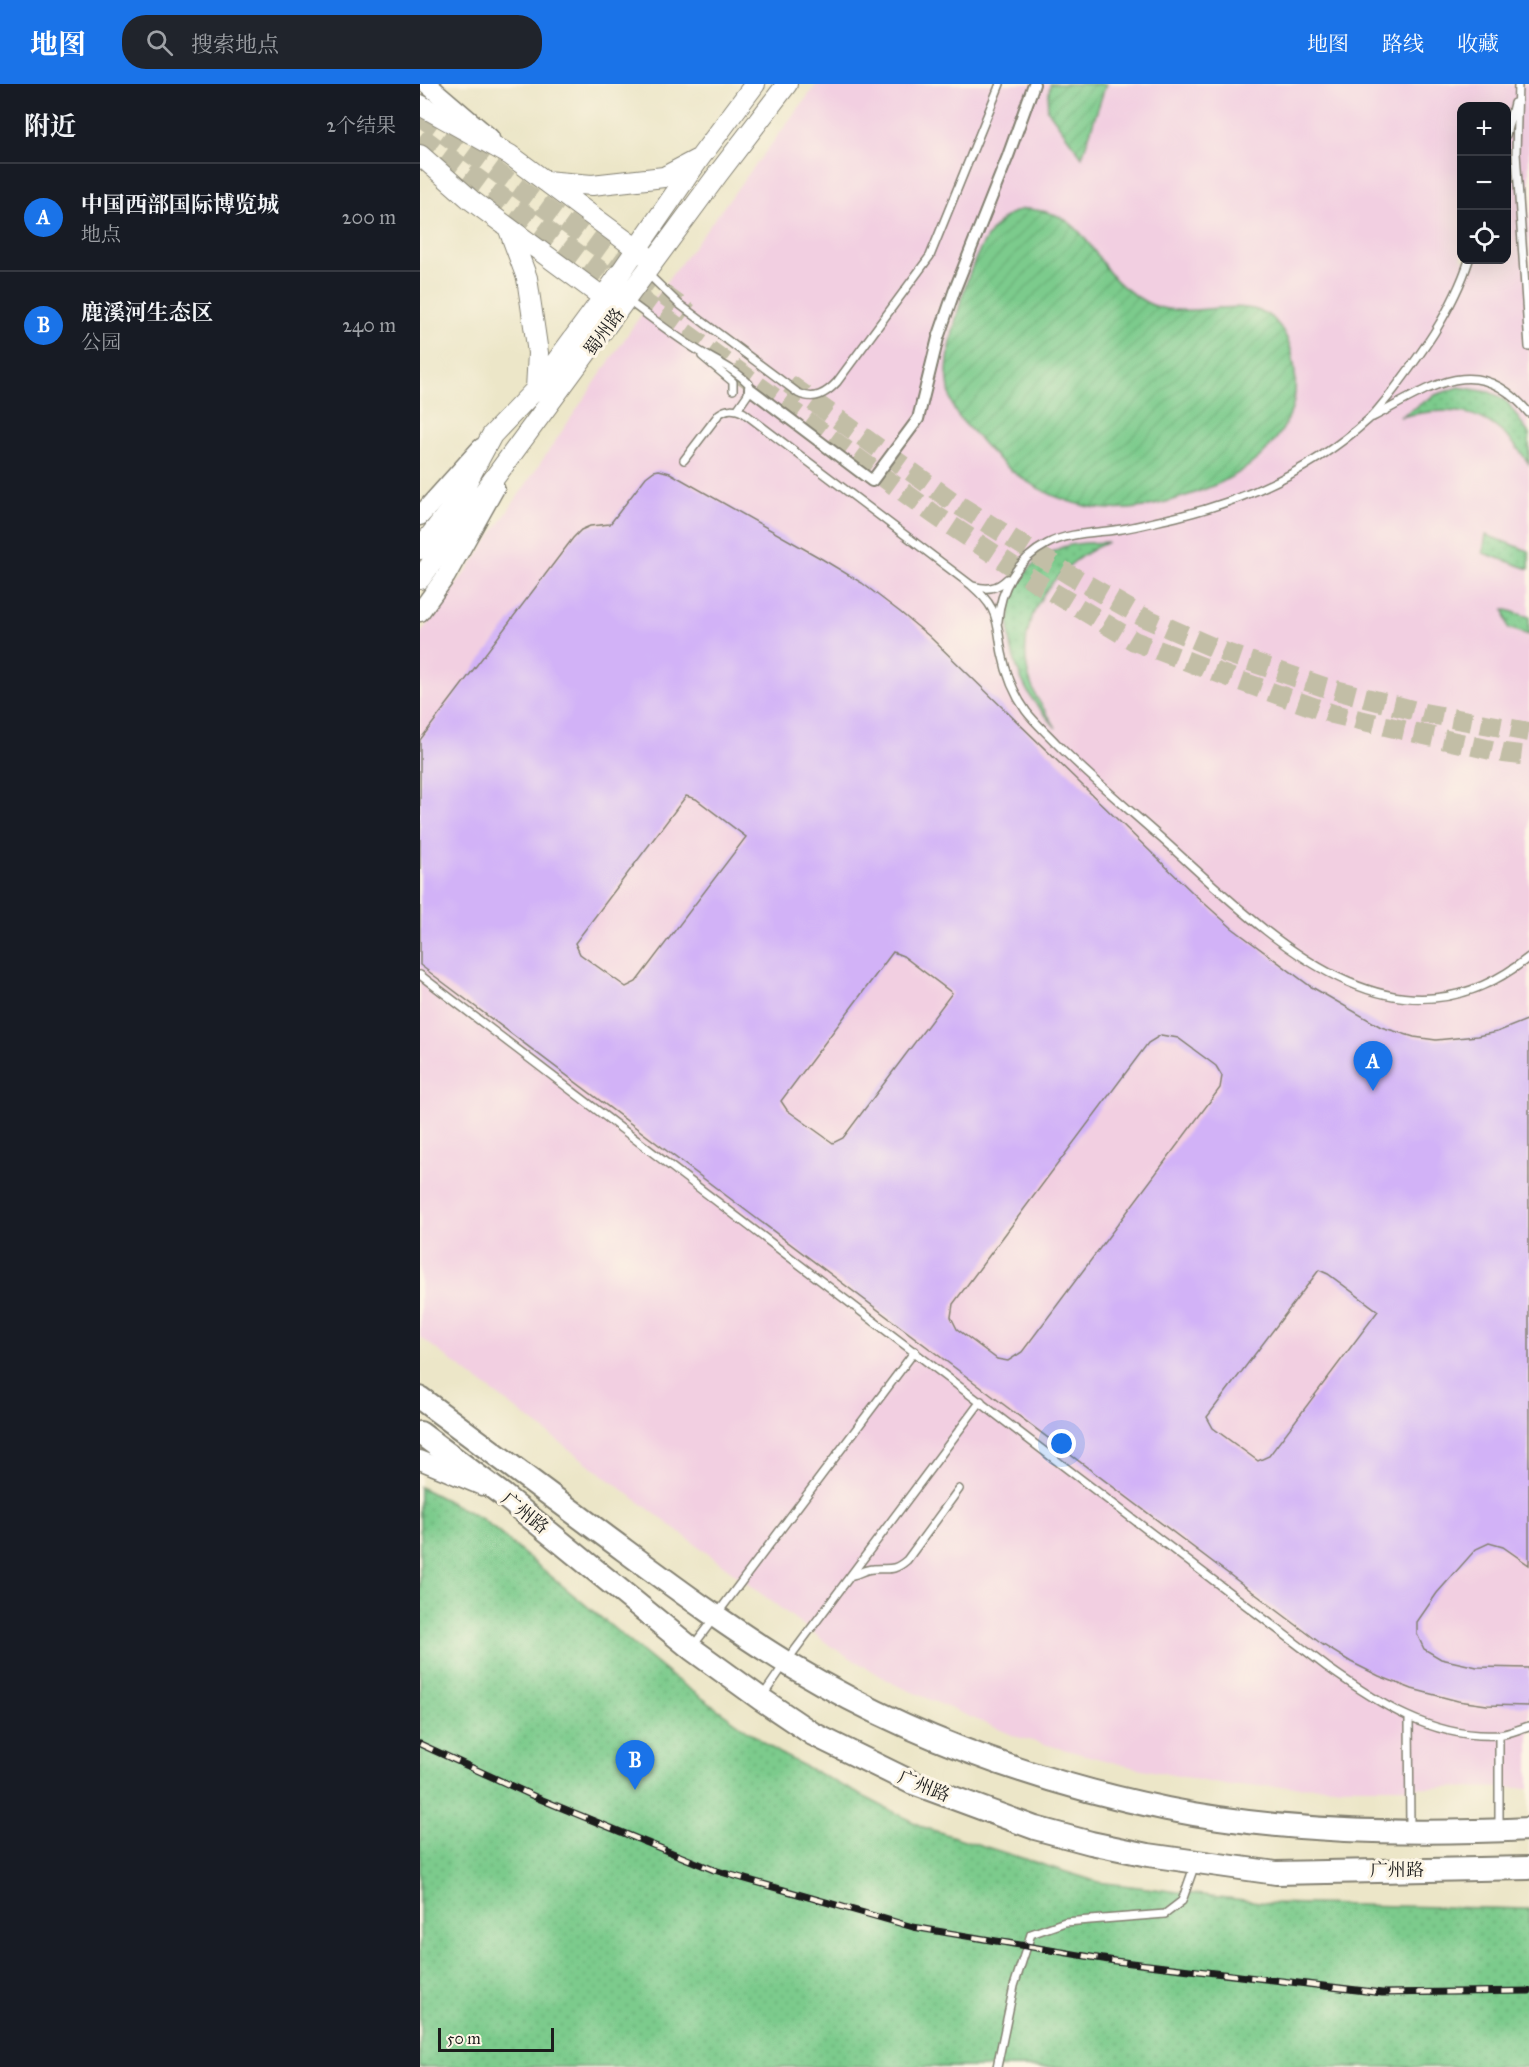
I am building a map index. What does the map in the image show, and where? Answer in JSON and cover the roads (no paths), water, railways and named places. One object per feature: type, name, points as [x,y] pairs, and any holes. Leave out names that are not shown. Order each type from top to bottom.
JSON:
[{"type":"main road","name":"蜀州路","points":[[420,549],[456,502],[492,435],[536,389],[755,84]]},
{"type":"main road","name":"蜀州路","points":[[420,579],[624,305],[718,174],[787,84]]},
{"type":"main road","points":[[420,105],[510,155],[636,248],[651,267]]},
{"type":"main road","points":[[420,155],[471,200],[603,298],[624,305]]},
{"type":"main road","points":[[543,181],[592,185],[664,177],[699,159]]},
{"type":"main road","points":[[508,226],[527,278],[538,353],[536,389]]},
{"type":"main road","name":"广州路","points":[[420,1398],[715,1615],[786,1662],[914,1730],[1039,1776],[1169,1809],[1245,1821],[1311,1827],[1410,1831],[1529,1829]]},
{"type":"main road","name":"广州路","points":[[420,1433],[503,1495],[692,1648],[761,1699],[813,1734],[913,1784],[1035,1828],[1148,1855],[1276,1873],[1529,1868]]},
{"type":"street","points":[[427,84],[510,155]]},
{"type":"street","points":[[750,388],[872,481],[918,418],[938,338],[951,298],[1034,84]]},
{"type":"street","points":[[420,168],[471,200]]},
{"type":"street","points":[[420,516],[492,435]]},
{"type":"street","points":[[420,612],[447,576],[518,447]]},
{"type":"street","points":[[420,1460],[503,1495]]},
{"type":"lane","points":[[651,267],[679,304],[798,393],[809,397],[822,395],[837,382],[930,256],[1000,84]]},
{"type":"lane","points":[[1511,115],[1518,87]]},
{"type":"lane","points":[[1518,87],[1516,164],[1529,347]]},
{"type":"lane","points":[[1370,418],[1422,352],[1455,296],[1467,264]]},
{"type":"lane","points":[[624,305],[726,366],[746,381],[750,388],[737,410]]},
{"type":"lane","points":[[692,346],[733,382],[733,390]]},
{"type":"lane","points":[[971,585],[989,589],[996,587],[1014,573],[1032,554],[1048,543],[1062,538],[1179,516],[1256,492],[1312,462],[1370,418],[1443,382],[1459,378],[1474,378],[1502,387],[1529,413]]},
{"type":"lane","points":[[684,460],[719,414],[725,410],[737,410],[971,585],[992,609],[998,624],[1008,677],[1026,711],[1076,762],[1228,897],[1280,941],[1319,968],[1371,992],[1402,998],[1431,998],[1461,993],[1498,980],[1529,957]]},
{"type":"lane","points":[[998,624],[1001,597],[1014,573]]},
{"type":"lane","points":[[420,975],[1368,1696],[1409,1719],[1455,1733],[1499,1735],[1529,1726]]},
{"type":"lane","points":[[692,1648],[915,1351]]},
{"type":"lane","points":[[761,1699],[786,1662],[981,1401]]},
{"type":"lane","points":[[851,1576],[869,1569],[887,1570],[899,1567],[907,1560],[959,1489]]},
{"type":"lane","points":[[1409,1719],[1410,1831]]},
{"type":"lane","points":[[1499,1735],[1499,1831]]},
{"type":"lane","points":[[997,2067],[1014,1986],[1031,1934],[1065,1922],[1165,1914],[1182,1901],[1196,1862]]},
{"type":"tunnel","points":[[420,116],[689,313]]},
{"type":"tunnel","points":[[420,136],[935,515],[1041,585],[1134,641],[1333,714],[1504,753],[1529,756]]},
{"type":"tunnel","points":[[789,384],[952,501],[1070,575],[1143,617],[1226,653],[1324,687],[1424,713],[1529,732]]},
{"type":"railway","points":[[420,1744],[540,1799],[714,1870],[913,1927],[1115,1961],[1382,1993],[1529,1991]]},
{"type":"place","name":"中国西部国际博览城","points":[[1373,1091]]},
{"type":"place","name":"鹿溪河生态区","points":[[635,1790]]}]
